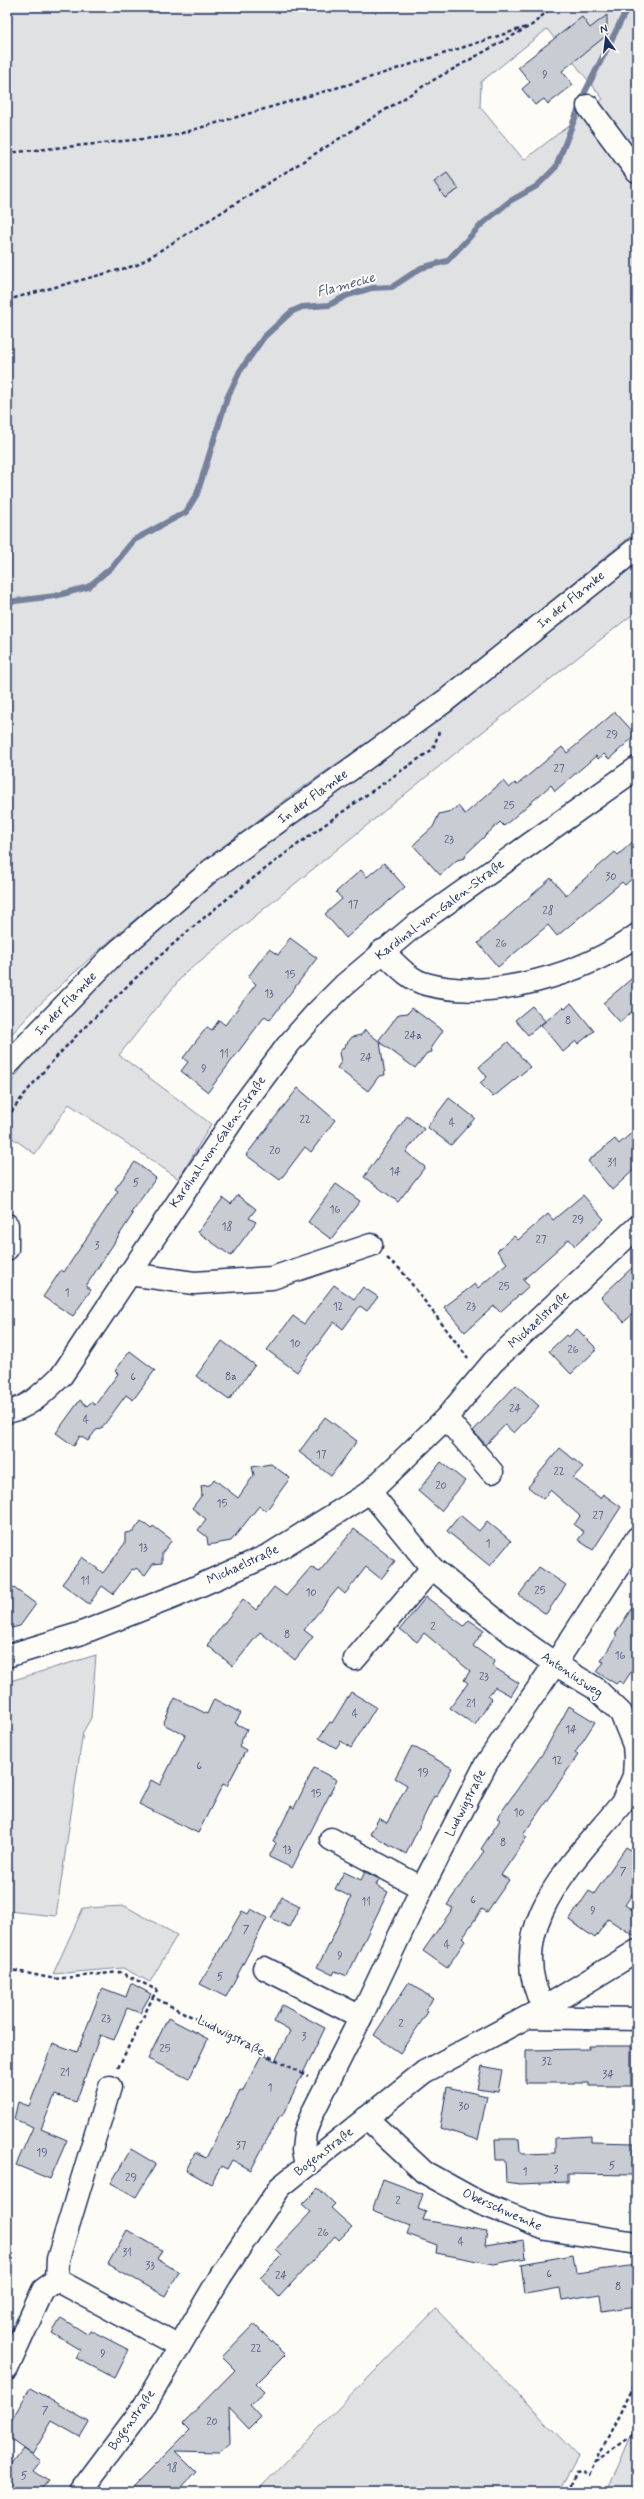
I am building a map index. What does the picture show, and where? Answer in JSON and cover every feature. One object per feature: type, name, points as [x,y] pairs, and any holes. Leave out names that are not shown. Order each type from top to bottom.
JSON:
[{"type":"street","points":[[588,106],[637,172]]},
{"type":"street","name":"In der Flamke","points":[[7,1065],[110,958],[210,871],[444,701],[637,548]]},
{"type":"street","name":"Kardinal-von-Galen-Straße","points":[[7,1412],[18,1410],[41,1396],[62,1375],[185,1188],[286,1046],[344,985],[382,951],[413,927],[637,768]]},
{"type":"street","points":[[382,951],[407,974],[424,984],[448,988],[504,987],[546,979],[585,966],[637,935]]},
{"type":"street","points":[[7,1226],[7,1250]]},
{"type":"street","name":"Michaelstraße","points":[[7,1656],[79,1634],[176,1596],[269,1555],[370,1492],[446,1418],[493,1362],[637,1227]]},
{"type":"street","points":[[129,1274],[194,1283],[272,1278],[371,1245]]},
{"type":"street","points":[[446,1418],[492,1472]]},
{"type":"street","name":"Antoniusweg","points":[[370,1492],[432,1568],[513,1634],[556,1664],[582,1678],[622,1713],[634,1745],[634,1776],[622,1803],[568,1869],[546,1902],[535,1927],[532,1948],[532,1976],[536,1992],[536,2012]]},
{"type":"street","name":"Ludwigstraße","points":[[306,2166],[303,2150],[305,2132],[325,2086],[362,2017],[422,1888],[486,1764],[556,1664],[637,1538]]},
{"type":"street","points":[[355,1659],[432,1568]]},
{"type":"street","points":[[331,1839],[422,1888]]},
{"type":"street","name":"Bogenstraße","points":[[80,2492],[143,2408],[220,2277],[280,2187],[424,2072],[536,2012],[637,1951]]},
{"type":"street","points":[[264,1968],[362,2017]]},
{"type":"street","name":"Bogenstraße","points":[[536,2012],[637,2019]]},
{"type":"street","points":[[57,2280],[58,2259],[110,2087]]},
{"type":"street","name":"Oberschwemke","points":[[366,2118],[424,2172],[480,2203],[546,2229],[637,2244]]},
{"type":"street","points":[[57,2280],[179,2346]]},
{"type":"street","points":[[7,2369],[43,2290],[57,2280]]},
{"type":"path","points":[[7,300],[138,265],[430,82],[532,25],[552,7]]},
{"type":"path","points":[[7,153],[172,136],[353,83],[532,25]]},
{"type":"path","points":[[7,1118],[30,1086],[74,1036],[174,940],[286,851],[433,749],[438,739],[444,701]]},
{"type":"path","points":[[371,1245],[401,1270],[482,1376]]},
{"type":"path","points":[[7,1969],[55,1979],[120,1972],[157,1990],[110,2087]]},
{"type":"path","name":"Ludwigstraße","points":[[154,1996],[294,2068],[325,2086]]},
{"type":"path","points":[[568,2492],[576,2472],[582,2470],[589,2475],[637,2379]]},
{"type":"path","points":[[594,2463],[637,2432]]},
{"type":"shaded area","points":[[7,7],[637,7],[637,531],[436,695],[293,794],[199,865],[98,951],[37,1007],[7,1039]],"holes":[[[547,29],[603,99],[524,160],[480,107],[481,82]]]},
{"type":"shaded area","points":[[637,561],[637,611],[452,756],[184,974],[119,1055],[211,1124],[179,1179],[69,1104],[35,1154],[7,1134],[7,1088],[29,1058],[164,918],[340,785],[451,712]]},
{"type":"shaded area","points":[[96,1655],[91,1718],[83,1732],[56,1916],[7,1911],[7,1682]]},
{"type":"shaded area","points":[[125,1906],[177,1935],[150,1982],[123,1968],[53,1974],[83,1908]]},
{"type":"shaded area","points":[[436,2309],[578,2456],[558,2492],[256,2492]]},
{"type":"shaded area","points":[[637,2422],[637,2492],[607,2492]]},
{"type":"building","points":[[607,15],[607,35],[562,71],[573,85],[548,104],[544,99],[535,105],[522,89],[530,82],[518,67],[582,17],[590,28]]},
{"type":"building","points":[[447,173],[459,189],[445,198],[434,182]]},
{"type":"building","points":[[615,712],[636,735],[609,759],[604,754],[598,759],[596,756],[555,791],[551,785],[504,826],[500,822],[466,854],[465,858],[457,860],[440,875],[413,845],[433,827],[439,814],[451,811],[458,806],[465,814],[503,781],[509,788],[515,783],[517,785],[562,747],[567,753]]},
{"type":"building","points":[[637,838],[637,874],[625,885],[622,882],[557,936],[548,925],[498,967],[478,943],[551,878],[566,895],[615,852],[618,855]]},
{"type":"building","points":[[384,863],[405,887],[346,938],[325,914],[342,899],[336,892],[361,870],[367,877]]},
{"type":"building","points":[[290,938],[317,958],[270,1020],[265,1016],[208,1092],[181,1071],[188,1062],[183,1058],[207,1027],[212,1030],[219,1020],[225,1025],[256,984],[248,977],[259,962],[269,949],[278,955]]},
{"type":"building","points":[[637,974],[637,1007],[620,1022],[603,1003]]},
{"type":"building","points":[[571,1003],[594,1031],[578,1044],[576,1041],[563,1052],[541,1025],[563,1007],[565,1009]]},
{"type":"building","points":[[532,1006],[545,1021],[528,1035],[515,1020]]},
{"type":"building","points":[[412,1008],[443,1031],[431,1047],[432,1052],[427,1053],[415,1068],[378,1041],[399,1014],[408,1013]]},
{"type":"building","points":[[365,1030],[380,1042],[385,1075],[379,1076],[368,1091],[337,1068],[341,1062],[339,1053],[352,1037],[361,1035]]},
{"type":"building","points":[[508,1042],[530,1067],[493,1097],[480,1083],[487,1077],[479,1067]]},
{"type":"building","points":[[298,1088],[335,1120],[311,1152],[305,1147],[280,1180],[246,1155]]},
{"type":"building","points":[[449,1098],[475,1118],[451,1145],[427,1127]]},
{"type":"building","points":[[407,1116],[424,1129],[406,1152],[425,1167],[398,1202],[364,1177]]},
{"type":"building","points":[[637,1128],[637,1167],[612,1190],[588,1161],[615,1139],[619,1144]]},
{"type":"building","points":[[135,1162],[156,1178],[131,1213],[133,1214],[86,1286],[91,1290],[73,1316],[43,1297],[61,1270],[64,1272],[118,1191],[115,1189]]},
{"type":"building","points":[[336,1184],[360,1201],[331,1239],[308,1222]]},
{"type":"building","points":[[238,1195],[256,1209],[249,1218],[256,1222],[231,1256],[198,1232],[223,1198],[231,1204]]},
{"type":"building","points":[[583,1195],[604,1219],[575,1246],[569,1239],[523,1280],[529,1286],[500,1312],[494,1306],[465,1332],[444,1307],[475,1284],[478,1288],[507,1263],[497,1251],[514,1236],[518,1240],[548,1214],[553,1220]]},
{"type":"building","points":[[637,1263],[637,1310],[624,1322],[601,1297]]},
{"type":"building","points":[[334,1285],[354,1299],[363,1287],[378,1297],[367,1311],[360,1306],[343,1329],[334,1322],[297,1372],[267,1350],[293,1316],[304,1324]]},
{"type":"building","points":[[577,1329],[597,1349],[571,1374],[549,1351],[566,1335],[568,1337]]},
{"type":"building","points":[[222,1341],[255,1365],[229,1400],[196,1376]]},
{"type":"building","points":[[130,1351],[155,1370],[133,1400],[126,1395],[101,1429],[96,1430],[88,1441],[80,1436],[74,1446],[56,1433],[80,1400],[87,1406],[91,1402],[95,1405],[118,1374],[115,1371]]},
{"type":"building","points":[[516,1385],[539,1406],[514,1433],[505,1425],[486,1445],[473,1431]]},
{"type":"building","points":[[325,1417],[357,1441],[331,1476],[299,1452]]},
{"type":"building","points":[[560,1448],[583,1467],[573,1478],[600,1498],[603,1494],[621,1507],[593,1550],[578,1540],[584,1532],[574,1525],[580,1516],[550,1490],[543,1499],[528,1487]]},
{"type":"building","points":[[441,1462],[465,1481],[441,1511],[418,1491]]},
{"type":"building","points":[[271,1464],[290,1478],[266,1511],[259,1506],[231,1541],[208,1545],[207,1537],[198,1530],[206,1519],[192,1508],[202,1495],[201,1486],[210,1485],[214,1479],[238,1498],[254,1475],[252,1467]]},
{"type":"building","points":[[460,1515],[479,1531],[487,1521],[511,1541],[490,1566],[447,1531]]},
{"type":"building","points":[[141,1521],[151,1529],[153,1526],[172,1540],[162,1553],[162,1563],[153,1564],[145,1575],[136,1568],[134,1570],[132,1569],[113,1594],[102,1586],[89,1604],[62,1584],[82,1557],[103,1573],[125,1543],[125,1533],[133,1532]]},
{"type":"building","points":[[354,1529],[395,1561],[381,1579],[366,1567],[345,1594],[338,1588],[304,1630],[313,1637],[295,1660],[260,1632],[233,1666],[207,1645],[243,1599],[256,1610],[274,1587],[286,1596],[311,1567],[319,1572]]},
{"type":"building","points":[[539,1567],[566,1585],[546,1614],[519,1595]]},
{"type":"building","points":[[7,1583],[36,1604],[20,1626],[7,1629]]},
{"type":"building","points":[[426,1597],[464,1626],[469,1620],[484,1630],[473,1646],[494,1661],[492,1666],[519,1683],[511,1696],[495,1687],[488,1696],[492,1699],[475,1725],[450,1708],[468,1683],[464,1680],[470,1671],[424,1633],[417,1642],[400,1629]]},
{"type":"building","points":[[637,1600],[637,1663],[623,1684],[619,1681],[616,1684],[597,1672],[604,1662],[601,1661],[617,1635],[615,1634]]},
{"type":"building","points":[[351,1692],[376,1707],[351,1748],[341,1741],[336,1748],[319,1738],[330,1722],[332,1723]]},
{"type":"building","points":[[175,1698],[207,1714],[214,1699],[241,1713],[235,1723],[247,1729],[239,1746],[246,1750],[227,1786],[223,1784],[198,1833],[139,1804],[151,1780],[160,1785],[185,1735],[163,1724]]},
{"type":"building","points":[[569,1706],[595,1722],[575,1753],[578,1755],[523,1835],[527,1837],[501,1875],[509,1880],[487,1912],[482,1909],[462,1938],[465,1941],[447,1968],[423,1951],[453,1908],[447,1905],[484,1851],[481,1849],[500,1820],[497,1818],[545,1750]]},
{"type":"building","points":[[412,1746],[452,1768],[436,1797],[434,1796],[406,1854],[370,1834],[379,1818],[387,1823],[407,1785],[395,1778]]},
{"type":"building","points":[[314,1768],[337,1780],[292,1868],[269,1857],[276,1843],[273,1842],[291,1806],[294,1808]]},
{"type":"building","points":[[626,1847],[637,1854],[637,1887],[625,1905],[637,1913],[637,1938],[608,1919],[595,1938],[569,1920],[589,1891],[594,1894]]},
{"type":"building","points":[[344,1872],[361,1880],[365,1872],[379,1879],[376,1885],[388,1892],[347,1976],[335,1971],[333,1975],[317,1967],[351,1897],[335,1889]]},
{"type":"building","points":[[282,1897],[300,1906],[289,1927],[271,1918]]},
{"type":"building","points":[[251,1909],[267,1918],[226,1997],[200,1984],[242,1911],[248,1914]]},
{"type":"building","points":[[409,1982],[433,1999],[425,2010],[428,2012],[400,2053],[374,2035]]},
{"type":"building","points":[[131,1983],[151,1994],[140,2013],[127,2008],[114,2040],[100,2035],[76,2102],[55,2095],[41,2129],[67,2140],[50,2179],[16,2165],[33,2127],[14,2119],[18,2102],[29,2106],[53,2043],[77,2052],[102,1988],[126,1997]]},
{"type":"building","points":[[282,2005],[325,2028],[282,2116],[280,2115],[251,2170],[232,2160],[227,2169],[221,2166],[211,2184],[186,2170],[195,2153],[206,2158],[240,2091],[242,2092],[262,2054],[275,2061],[290,2031],[274,2022]]},
{"type":"building","points":[[168,2018],[208,2039],[189,2079],[148,2059]]},
{"type":"building","points":[[589,2046],[631,2046],[631,2086],[589,2086],[589,2083],[526,2083],[526,2050],[589,2049]]},
{"type":"building","points":[[482,2066],[502,2070],[498,2092],[477,2089]]},
{"type":"building","points":[[447,2087],[487,2096],[478,2140],[440,2128]]},
{"type":"building","points":[[591,2136],[591,2142],[634,2143],[634,2175],[568,2174],[568,2182],[520,2184],[506,2182],[505,2160],[496,2160],[495,2139],[519,2139],[520,2152],[523,2154],[555,2153],[555,2138]]},
{"type":"building","points":[[131,2149],[156,2164],[136,2197],[111,2183]]},
{"type":"building","points":[[383,2179],[423,2194],[418,2209],[426,2212],[423,2220],[487,2231],[485,2246],[524,2240],[526,2258],[494,2264],[436,2253],[437,2245],[407,2234],[410,2226],[372,2211]]},
{"type":"building","points":[[318,2188],[335,2204],[331,2208],[352,2227],[339,2240],[335,2236],[279,2297],[260,2277],[282,2255],[276,2249],[311,2212],[302,2204]]},
{"type":"building","points":[[127,2230],[162,2250],[157,2259],[179,2272],[165,2296],[108,2264]]},
{"type":"building","points":[[573,2255],[576,2273],[637,2265],[637,2306],[602,2311],[600,2294],[562,2300],[560,2288],[525,2294],[521,2264]]},
{"type":"building","points":[[61,2318],[87,2334],[90,2330],[129,2350],[115,2378],[76,2358],[80,2350],[52,2333]]},
{"type":"building","points":[[254,2324],[285,2355],[256,2384],[264,2392],[250,2405],[261,2417],[249,2429],[229,2408],[230,2443],[220,2452],[175,2451],[196,2472],[177,2492],[128,2492],[190,2430],[183,2423],[235,2370],[222,2357]]},
{"type":"building","points":[[30,2388],[89,2422],[80,2437],[52,2421],[32,2455],[7,2437],[7,2428]]},
{"type":"building","points":[[23,2449],[41,2462],[34,2471],[48,2481],[39,2492],[7,2492],[7,2470]]},
{"type":"waterway","name":"Flamecke","points":[[7,602],[55,596],[88,587],[112,567],[134,540],[186,512],[197,494],[227,398],[240,371],[264,337],[291,312],[302,307],[329,305],[346,296],[372,288],[392,287],[421,268],[447,261],[482,224],[510,201],[537,186],[556,167],[585,92],[628,7]]}]
